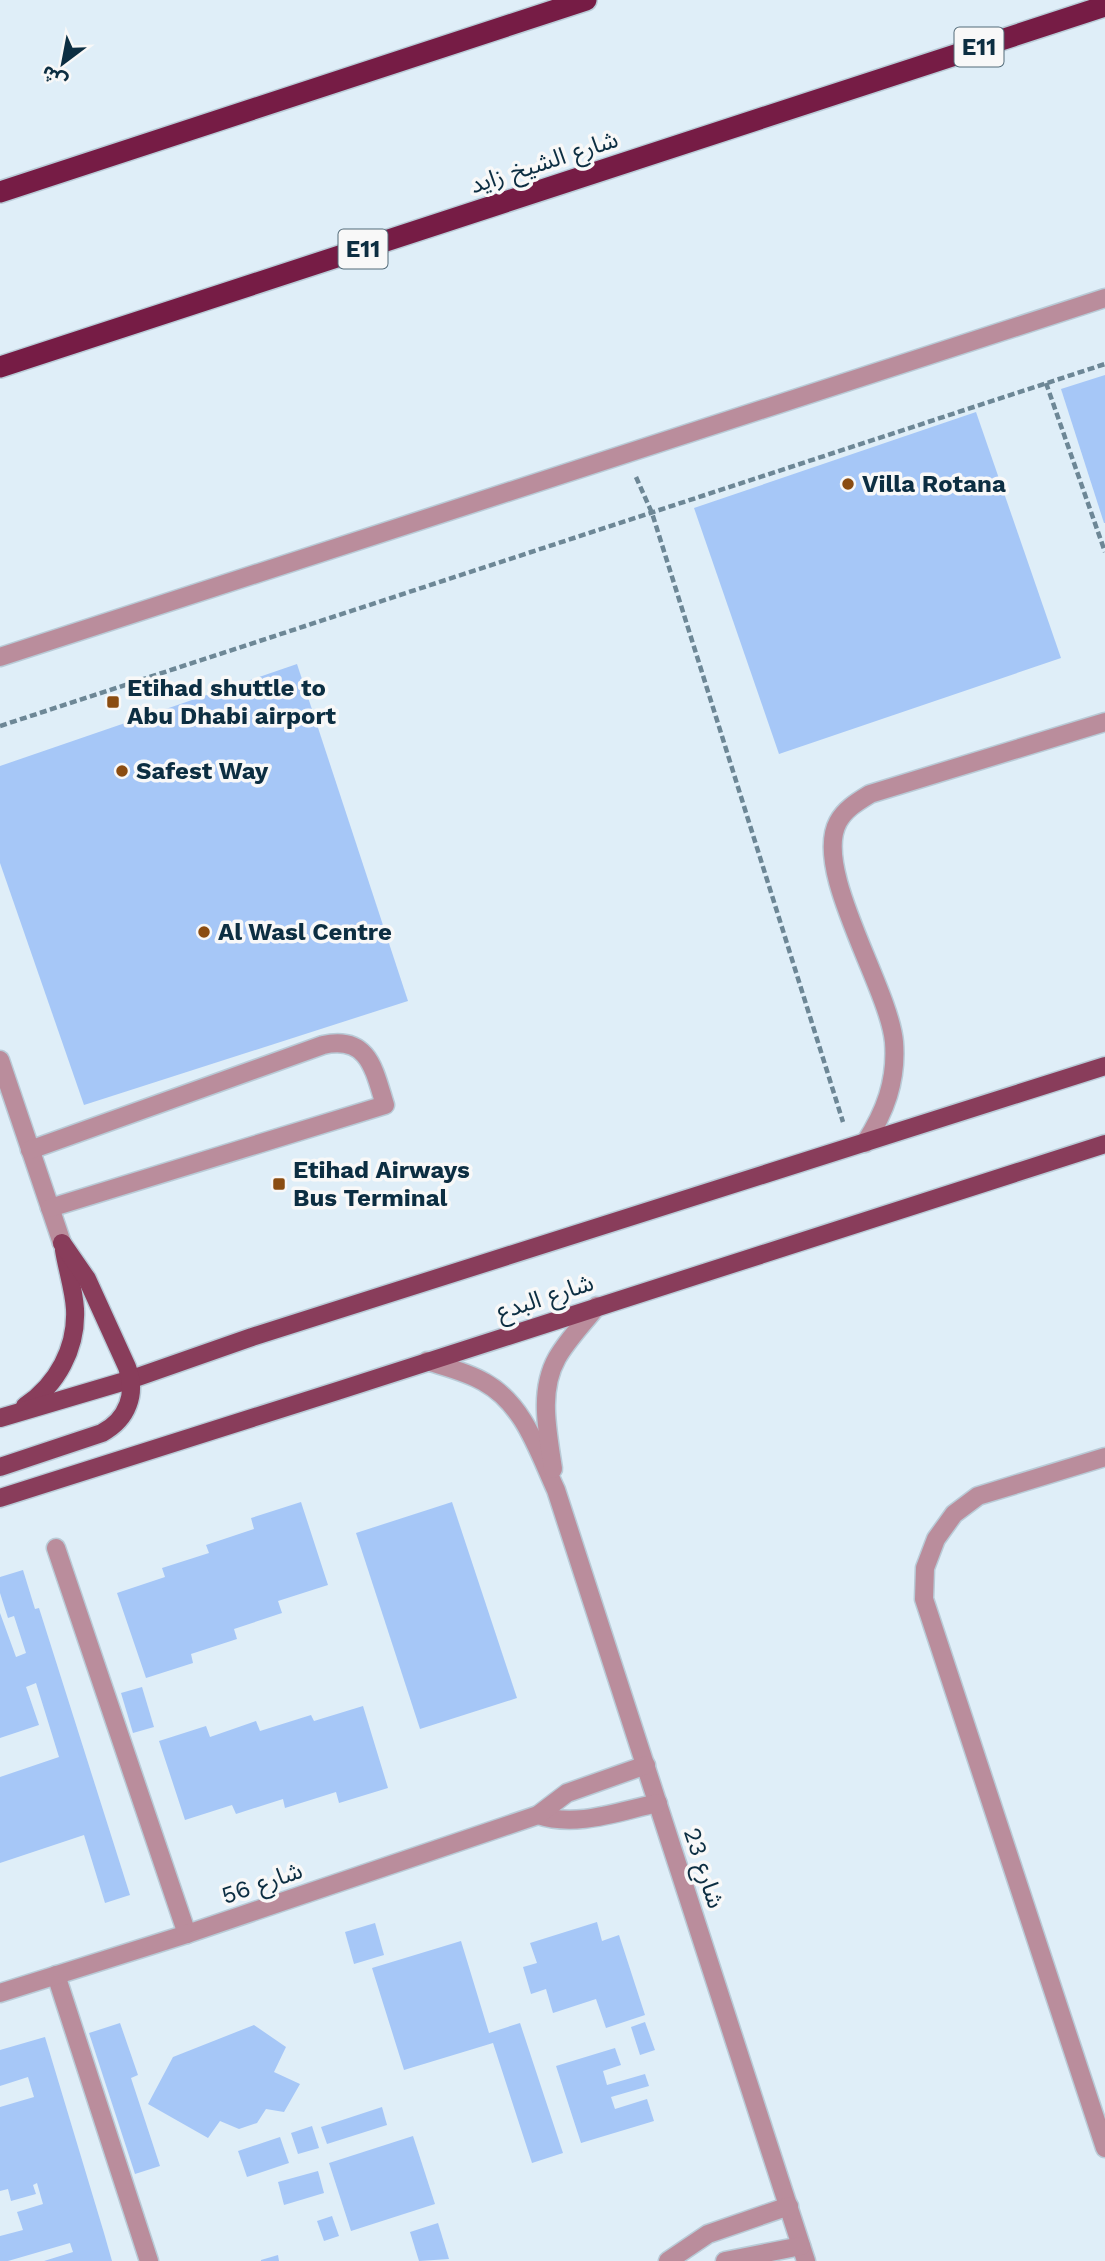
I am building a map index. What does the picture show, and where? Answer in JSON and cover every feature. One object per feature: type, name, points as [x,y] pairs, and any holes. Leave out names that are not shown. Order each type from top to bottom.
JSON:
[{"type":"highway","points":[[0,192],[586,0]]},
{"type":"highway","name":"شارع الشيخ زايد","points":[[0,367],[1105,6]]},
{"type":"main road","name":"شارع البدع","points":[[6,1416],[132,1379],[252,1337],[1105,1066]]},
{"type":"main road","name":"شارع البدع","points":[[0,1499],[1105,1144]]},
{"type":"main road","points":[[0,1467],[102,1433],[113,1427],[128,1409],[132,1379],[101,1306],[87,1279],[62,1243]]},
{"type":"main road","points":[[6,1416],[35,1399],[53,1381],[66,1358],[74,1334],[75,1308],[62,1243]]},
{"type":"street","points":[[0,657],[1105,298]]},
{"type":"street","points":[[858,1146],[880,1121],[890,1095],[894,1069],[894,1040],[888,1017],[850,919],[834,865],[832,844],[838,823],[851,805],[870,794],[1105,722]]},
{"type":"street","points":[[30,1150],[335,1042],[359,1049],[368,1057],[373,1069],[385,1105],[50,1208]]},
{"type":"street","points":[[0,1060],[62,1243]]},
{"type":"street","name":"شارع 23","points":[[556,1490],[546,1413],[549,1377],[556,1359],[597,1306]]},
{"type":"street","name":"شارع 23","points":[[427,1361],[486,1383],[514,1407],[526,1423],[556,1490],[804,2254]]},
{"type":"street","points":[[1105,1457],[978,1496],[954,1514],[936,1539],[925,1568],[925,1599],[1105,2148]]},
{"type":"street","points":[[56,1548],[187,1934]]},
{"type":"street","name":"شارع 56","points":[[0,1993],[187,1934],[538,1815],[567,1793],[646,1765]]},
{"type":"street","name":"شارع 56","points":[[538,1815],[552,1820],[580,1820],[657,1803]]},
{"type":"street","points":[[56,1975],[149,2261]]},
{"type":"street","points":[[676,2260],[708,2234],[789,2206]]},
{"type":"street","points":[[725,2261],[804,2254]]},
{"type":"path","points":[[0,726],[1105,364]]},
{"type":"path","points":[[1045,383],[1105,552]]},
{"type":"path","points":[[626,454],[652,513],[858,1146]]},
{"type":"building","points":[[1105,375],[1105,523],[1104,523],[1061,389]]},
{"type":"building","name":"Villa Rotana","points":[[976,412],[1061,658],[779,754],[694,508]]},
{"type":"building","name":"Al Wasl Centre","points":[[297,664],[408,1001],[84,1105],[0,863],[0,766]]},
{"type":"building","points":[[301,1502],[328,1585],[278,1601],[282,1613],[234,1629],[237,1639],[191,1654],[193,1663],[146,1678],[117,1593],[165,1577],[162,1568],[209,1553],[206,1545],[254,1529],[251,1518]]},
{"type":"building","points":[[452,1502],[517,1698],[420,1729],[356,1533]]},
{"type":"building","points":[[23,1570],[35,1609],[39,1608],[130,1895],[105,1903],[84,1835],[0,1863],[0,1777],[59,1757],[36,1683],[26,1687],[39,1725],[0,1738],[0,1613],[16,1657],[26,1653],[14,1616],[8,1618],[0,1593],[0,1577]]},
{"type":"building","points":[[142,1687],[154,1727],[133,1733],[121,1693]]},
{"type":"building","points":[[363,1706],[388,1788],[339,1803],[336,1792],[285,1808],[283,1799],[236,1814],[232,1805],[185,1820],[159,1741],[206,1726],[210,1737],[256,1721],[260,1731],[311,1715],[314,1721]]},
{"type":"building","points":[[597,1922],[602,1941],[619,1935],[645,2015],[606,2028],[596,1999],[553,2013],[546,1989],[531,1994],[523,1967],[537,1963],[530,1943]]},
{"type":"building","points":[[375,1923],[384,1955],[354,1964],[345,1932]]},
{"type":"building","points":[[461,1941],[489,2033],[520,2023],[563,2153],[532,2163],[493,2043],[404,2070],[372,1968]]},
{"type":"building","points":[[645,2022],[655,2050],[640,2055],[631,2027]]},
{"type":"building","points":[[120,2023],[138,2075],[131,2078],[160,2166],[135,2174],[89,2033]]},
{"type":"building","points":[[254,2025],[286,2047],[274,2072],[300,2084],[284,2112],[266,2109],[257,2123],[239,2129],[220,2121],[208,2138],[148,2104],[173,2057]]},
{"type":"building","points":[[45,2037],[112,2261],[44,2261],[73,2252],[70,2243],[0,2261],[0,2236],[23,2230],[17,2212],[43,2204],[37,2183],[33,2185],[36,2194],[11,2201],[8,2189],[0,2191],[0,2107],[34,2097],[28,2077],[0,2086],[0,2050]]},
{"type":"building","points":[[615,2048],[621,2065],[603,2071],[607,2085],[645,2074],[649,2086],[611,2097],[615,2109],[647,2099],[654,2121],[581,2143],[556,2066]]},
{"type":"building","points":[[382,2107],[387,2125],[327,2144],[321,2127]]},
{"type":"building","points":[[312,2126],[319,2148],[298,2154],[291,2133]]},
{"type":"building","points":[[413,2136],[435,2204],[351,2231],[329,2163]]},
{"type":"building","points":[[280,2137],[289,2163],[247,2177],[238,2151]]},
{"type":"building","points":[[318,2171],[324,2193],[284,2205],[278,2182]]},
{"type":"building","points":[[332,2216],[339,2236],[324,2241],[317,2221]]},
{"type":"building","points":[[438,2223],[449,2259],[419,2261],[410,2232]]},
{"type":"building","points":[[278,2255],[279,2261],[261,2261],[261,2260]]},
{"type":"place","name":"Villa Rotana","points":[[848,484]]},
{"type":"place","name":"Etihad shuttle to Abu Dhabi airport","points":[[113,702]]},
{"type":"place","name":"Safest Way","points":[[122,771]]},
{"type":"place","name":"Al Wasl Centre","points":[[204,932]]},
{"type":"place","name":"Etihad Airways Bus Terminal","points":[[279,1184]]}]
